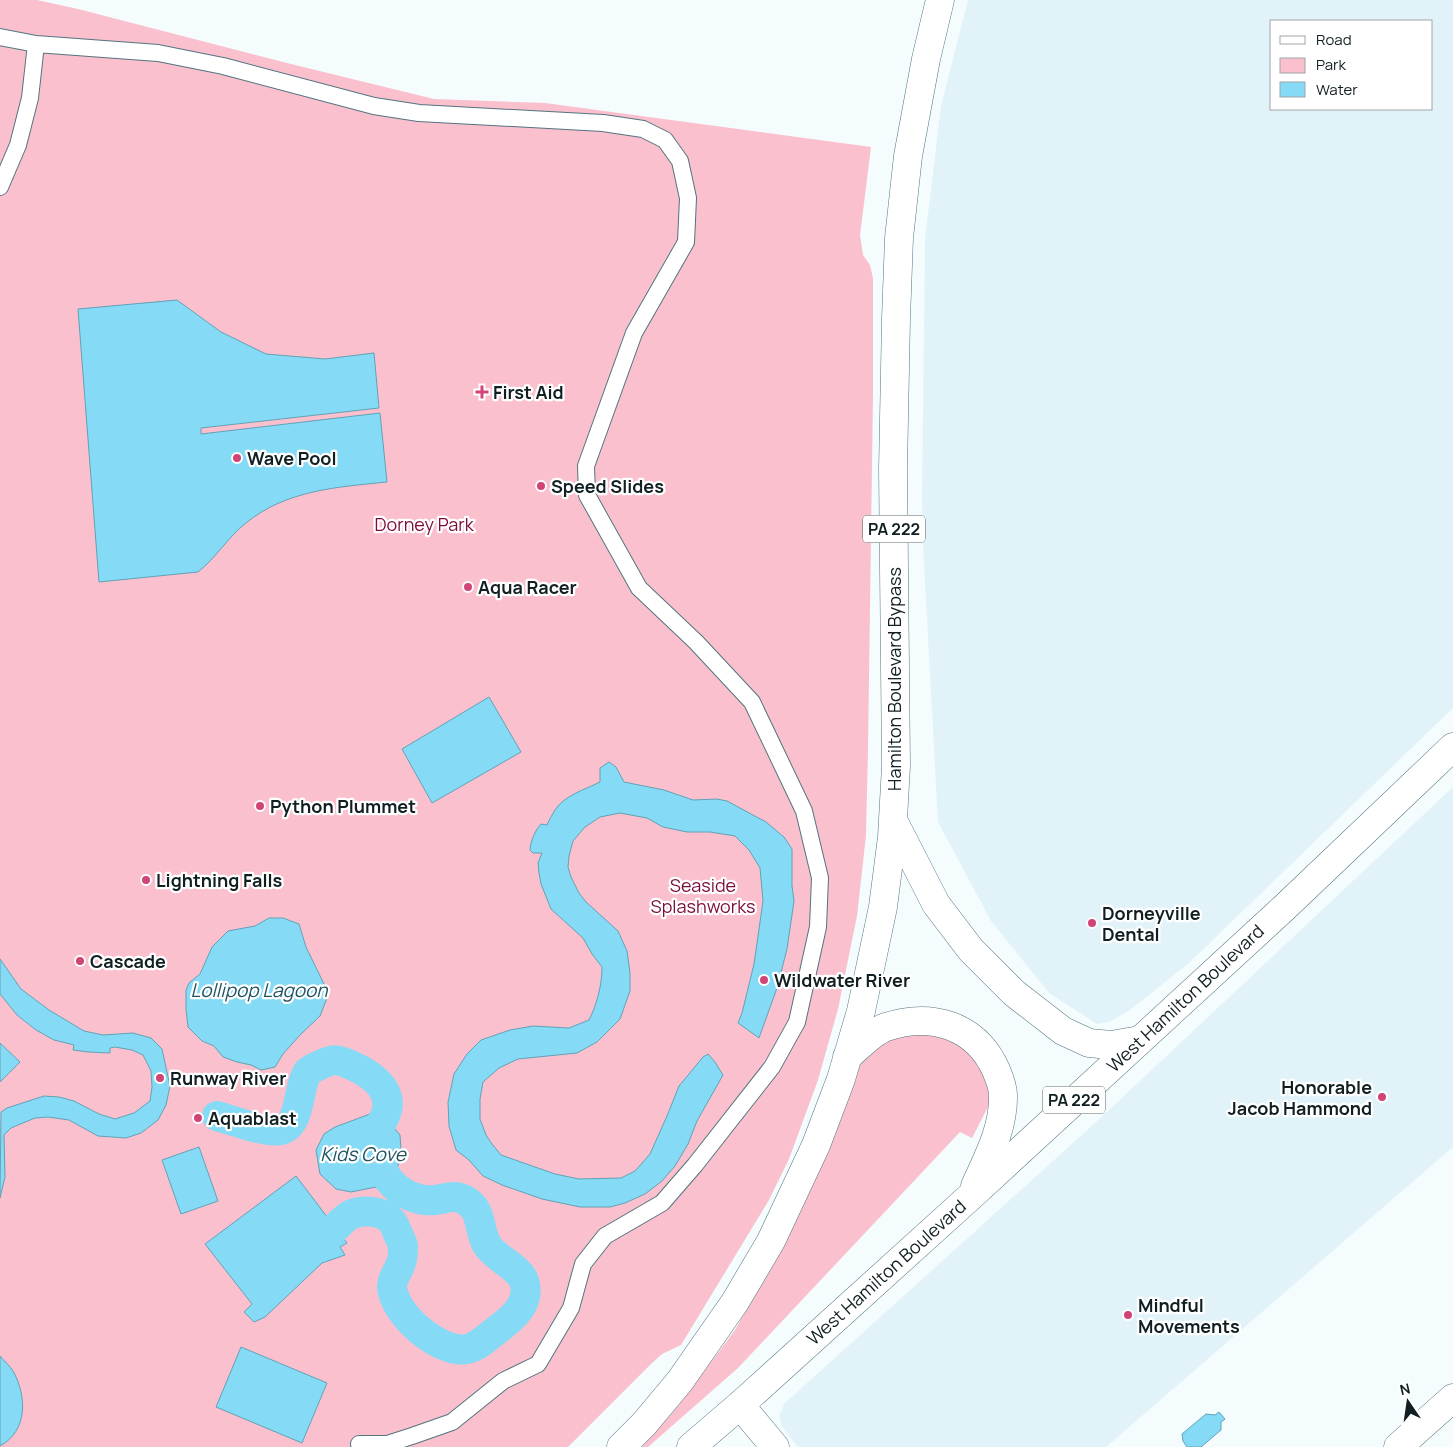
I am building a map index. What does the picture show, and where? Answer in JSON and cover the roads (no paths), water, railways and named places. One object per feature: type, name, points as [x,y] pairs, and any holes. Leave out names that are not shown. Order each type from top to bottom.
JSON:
[{"type":"main road","name":"Hamilton Boulevard Bypass","points":[[847,1057],[861,1011],[883,907],[892,820],[896,766],[893,469],[899,238],[908,156],[926,59],[940,0]]},
{"type":"main road","name":"West Hamilton Boulevard","points":[[691,1447],[972,1194],[1285,907],[1453,747]]},
{"type":"main road","points":[[892,820],[936,904],[971,950],[1014,993],[1063,1031],[1089,1043],[1111,1045],[1140,1040]]},
{"type":"main road","points":[[847,1057],[885,1027],[924,1021],[938,1022],[970,1035],[990,1056],[1003,1093],[1002,1112],[998,1132],[972,1194]]},
{"type":"main road","name":"PA 222","points":[[621,1447],[644,1424],[680,1382],[735,1302],[766,1249],[816,1145],[841,1079],[847,1057]]},
{"type":"main road","points":[[1398,1447],[1453,1398]]},
{"type":"main road","points":[[740,1404],[775,1447]]},
{"type":"lane","points":[[0,37],[36,44],[158,53],[223,66],[374,106],[419,113],[604,123],[643,129],[665,140],[680,161],[688,198],[686,242],[634,333],[586,466],[586,495],[639,588],[696,642],[752,702],[804,811],[820,878],[818,927],[797,1022],[772,1067],[695,1165],[662,1203],[605,1236],[583,1264],[571,1308],[538,1364],[503,1381],[452,1422],[387,1444],[359,1444]]},
{"type":"lane","points":[[0,187],[21,136],[30,98],[36,44]]},
{"type":"water","name":"Wave Pool","points":[[177,300],[221,332],[266,354],[325,359],[374,353],[379,408],[201,428],[201,434],[380,413],[387,482],[331,488],[278,503],[246,523],[198,572],[99,582],[78,309]]},
{"type":"water","points":[[489,697],[521,752],[432,803],[402,749]]},
{"type":"water","name":"Wildwater River","points":[[609,762],[616,767],[624,782],[664,790],[693,800],[717,799],[727,801],[766,822],[784,837],[792,849],[794,901],[787,949],[777,988],[759,1038],[738,1023],[754,964],[763,901],[760,868],[749,850],[735,836],[710,832],[687,832],[663,827],[647,818],[620,813],[600,817],[585,827],[573,841],[568,867],[571,877],[586,902],[618,931],[627,951],[630,991],[620,1019],[597,1042],[577,1053],[518,1059],[499,1068],[483,1082],[480,1099],[480,1119],[486,1135],[501,1155],[555,1174],[579,1179],[621,1178],[635,1171],[650,1154],[679,1086],[703,1057],[708,1054],[723,1075],[697,1121],[688,1144],[675,1166],[662,1181],[645,1194],[625,1203],[610,1207],[580,1207],[542,1199],[483,1176],[469,1160],[456,1150],[449,1126],[448,1102],[454,1074],[467,1054],[481,1040],[510,1030],[533,1026],[569,1028],[589,1020],[598,994],[602,967],[583,938],[551,909],[541,884],[539,873],[538,863],[542,853],[533,853],[530,850],[533,837],[541,824],[547,825],[555,810],[564,800],[600,782],[600,768]]},
{"type":"water","name":"Lollipop Lagoon","points":[[269,918],[283,918],[299,924],[306,947],[325,986],[327,998],[320,1016],[283,1054],[275,1067],[261,1070],[223,1057],[214,1046],[202,1041],[188,1027],[186,990],[189,983],[200,974],[212,947],[228,931],[255,926]]},
{"type":"water","name":"Runway River","points":[[0,959],[21,989],[49,1010],[84,1031],[103,1035],[133,1033],[151,1038],[162,1049],[170,1086],[166,1105],[158,1120],[141,1133],[126,1138],[98,1136],[69,1120],[48,1117],[35,1118],[11,1128],[4,1135],[5,1177],[0,1198],[1,1112],[7,1108],[44,1096],[74,1101],[99,1114],[115,1119],[134,1113],[150,1101],[152,1087],[151,1071],[143,1055],[132,1050],[115,1047],[110,1048],[110,1053],[73,1050],[74,1045],[54,1040],[36,1030],[17,1015],[0,994]]},
{"type":"water","points":[[0,1043],[20,1062],[0,1082]]},
{"type":"water","name":"Kids Cove","points":[[370,1114],[390,1123],[400,1135],[401,1151],[398,1166],[381,1186],[351,1192],[336,1189],[320,1174],[316,1150],[324,1134],[335,1127]]},
{"type":"water","points":[[199,1147],[218,1201],[181,1214],[162,1160]]},
{"type":"water","points":[[296,1176],[347,1243],[340,1247],[345,1255],[322,1263],[265,1317],[254,1322],[244,1312],[252,1304],[205,1244]]},
{"type":"water","points":[[241,1347],[327,1383],[302,1443],[216,1407]]},
{"type":"water","points":[[0,1356],[13,1371],[18,1381],[21,1391],[22,1412],[16,1431],[0,1446]]},
{"type":"water","points":[[1219,1412],[1225,1419],[1221,1422],[1221,1430],[1201,1447],[1187,1447],[1183,1441],[1182,1434],[1206,1414],[1215,1415]]},
{"type":"waterway","points":[[217,1116],[268,1130],[281,1130],[287,1127],[296,1113],[304,1079],[310,1070],[326,1062],[336,1060],[347,1063],[366,1073],[380,1084],[387,1098],[388,1107],[375,1140],[378,1159],[386,1176],[393,1185],[404,1193],[416,1198],[429,1200],[457,1197],[471,1204],[477,1214],[487,1245],[495,1254],[517,1271],[524,1281],[525,1298],[518,1312],[478,1345],[467,1349],[456,1349],[432,1339],[420,1330],[409,1320],[395,1298],[392,1284],[402,1261],[403,1246],[395,1227],[388,1218],[378,1213],[360,1212],[352,1214],[339,1224],[317,1247]]},
{"type":"place","name":"First Aid","points":[[482,392]]},
{"type":"place","name":"Wave Pool","points":[[237,458]]},
{"type":"place","name":"Speed Slides","points":[[541,486]]},
{"type":"place","name":"Aqua Racer","points":[[468,587]]},
{"type":"place","name":"Python Plummet","points":[[260,806]]},
{"type":"place","name":"Lightning Falls","points":[[146,880]]},
{"type":"place","name":"Dorneyville Dental","points":[[1092,923]]},
{"type":"place","name":"Cascade","points":[[80,961]]},
{"type":"place","name":"Wildwater River","points":[[764,980]]},
{"type":"place","name":"Runway River","points":[[160,1078]]},
{"type":"place","name":"Honorable Jacob Hammond","points":[[1382,1097]]},
{"type":"place","name":"Aquablast","points":[[198,1118]]},
{"type":"place","name":"Mindful Movements","points":[[1128,1315]]},
{"type":"park label","name":"Dorney Park","points":[[424,524]]},
{"type":"park label","name":"Seaside Splashworks","points":[[703,895]]}]
